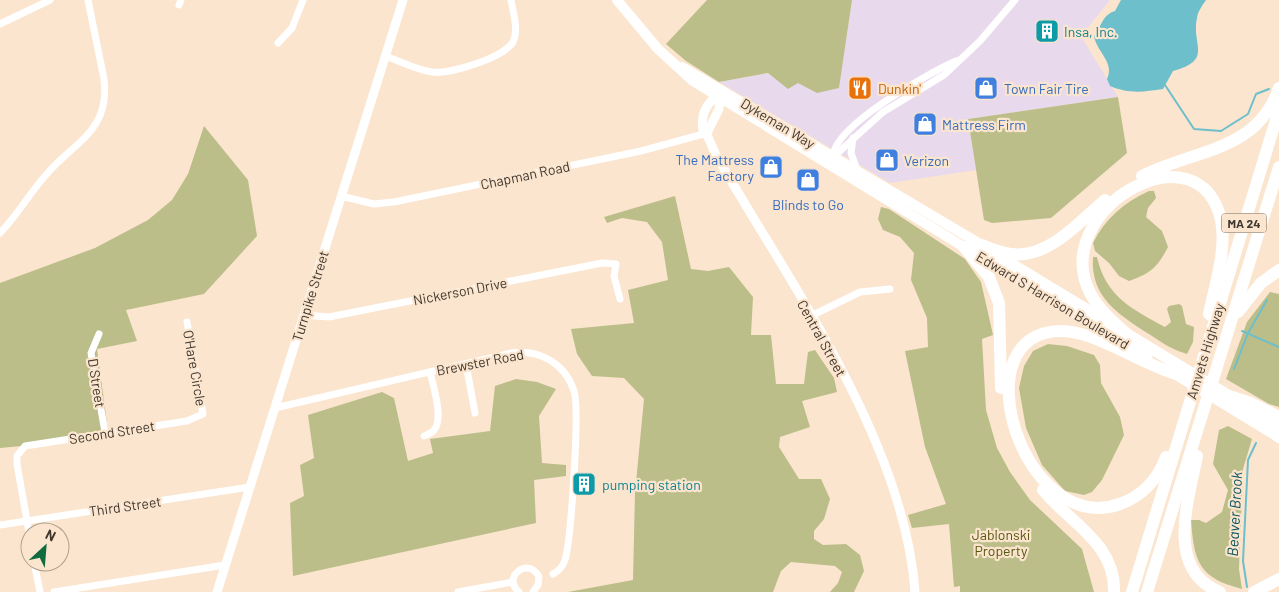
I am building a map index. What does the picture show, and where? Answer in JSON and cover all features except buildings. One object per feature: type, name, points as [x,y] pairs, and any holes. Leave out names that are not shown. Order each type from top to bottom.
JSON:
[{"type":"highway","points":[[982,245],[1011,254],[1027,254],[1044,249],[1127,184],[1156,169],[1243,136],[1265,117],[1279,88]]},
{"type":"highway","name":"Amvets Highway","points":[[1132,592],[1279,110]]},
{"type":"highway","name":"Amvets Highway","points":[[1147,592],[1279,167]]},
{"type":"highway","points":[[1128,335],[1106,314],[1090,293],[1082,266],[1084,244],[1099,216],[1119,198],[1143,183],[1167,176],[1187,179],[1199,186],[1215,204],[1221,220],[1222,245],[1208,320],[1209,337]]},
{"type":"highway","points":[[964,246],[989,277],[999,303],[1002,399],[1013,441],[1024,464],[1041,488],[1100,546],[1109,562],[1114,592]]},
{"type":"highway","points":[[1233,318],[1260,283],[1279,270]]},
{"type":"highway","points":[[1177,370],[1159,370],[1087,336],[1055,331],[1032,339],[1018,351],[1009,371],[1008,392],[1018,437],[1034,467],[1055,492],[1068,501],[1085,507],[1101,508],[1114,506],[1138,495],[1154,480],[1180,434]]},
{"type":"highway","points":[[1225,399],[1251,403],[1279,417]]},
{"type":"highway","points":[[1198,430],[1198,454],[1184,532],[1185,547],[1194,573],[1205,584],[1220,592]]},
{"type":"highway","points":[[1254,592],[1279,579]]},
{"type":"highway","points":[[1271,592],[1279,587]]},
{"type":"main road","points":[[617,0],[658,49],[693,81],[721,95]]},
{"type":"main road","name":"Dykeman Way","points":[[721,95],[830,160]]},
{"type":"main road","name":"Edward S Harrison Boulevard","points":[[830,160],[857,170],[982,245],[1128,335],[1177,370]]},
{"type":"main road","name":"Edward S Harrison Boulevard","points":[[830,160],[964,246],[1177,370],[1279,434]]},
{"type":"street","points":[[0,24],[50,0]]},
{"type":"street","points":[[0,233],[46,174],[90,133],[102,112],[106,92],[88,0]]},
{"type":"street","points":[[278,43],[292,28],[302,0]]},
{"type":"street","name":"Turnpike Street","points":[[217,592],[403,0]]},
{"type":"street","points":[[385,56],[431,72],[444,73],[493,57],[512,43],[515,36],[511,0]]},
{"type":"street","points":[[830,160],[883,112],[944,75],[980,41],[1015,0]]},
{"type":"street","points":[[830,160],[836,143],[866,114],[959,60]]},
{"type":"street","points":[[707,134],[719,109],[721,95]]},
{"type":"street","name":"Chapman Road","points":[[341,196],[374,204],[394,202],[641,151],[707,134]]},
{"type":"street","name":"Central Street","points":[[707,134],[717,157],[811,316],[852,393],[894,489],[908,536],[915,592]]},
{"type":"street","points":[[853,138],[851,153],[857,170]]},
{"type":"street","name":"Nickerson Drive","points":[[304,315],[329,317],[596,264],[616,264],[614,276],[620,299]]},
{"type":"street","points":[[811,316],[860,292],[890,289]]},
{"type":"street","name":"O'Hare Circle","points":[[187,322],[203,414]]},
{"type":"street","name":"D Street","points":[[99,334],[91,353],[105,432]]},
{"type":"street","name":"Brewster Road","points":[[275,408],[511,353],[530,352],[548,358],[558,365],[573,387],[576,408],[566,553],[562,567],[554,574]]},
{"type":"street","points":[[466,364],[475,414]]},
{"type":"street","points":[[424,436],[434,430],[438,422],[438,412],[430,372]]},
{"type":"street","name":"Second Street","points":[[27,521],[17,464],[17,456],[25,446],[105,432],[187,421],[203,414]]},
{"type":"street","name":"Third Street","points":[[0,525],[250,487]]},
{"type":"street","points":[[54,592],[225,565]]},
{"type":"street","points":[[519,592],[513,582],[514,575],[518,570],[525,568],[532,569],[537,574],[539,581],[533,592]]},
{"type":"street","points":[[36,572],[40,592]]},
{"type":"street","points":[[458,592],[513,582]]},
{"type":"shaded area","points":[[852,0],[1110,0],[1081,36],[1118,97],[968,119],[976,170],[890,183],[719,82],[843,60]]},
{"type":"green space","points":[[707,0],[852,0],[839,88],[817,93],[798,83],[788,89],[768,73],[719,82],[686,61],[666,44]]},
{"type":"green space","points":[[1118,97],[1127,153],[1051,218],[992,223],[984,220],[968,119]]},
{"type":"green space","points":[[204,126],[248,180],[257,236],[204,294],[126,310],[137,341],[97,349],[109,438],[0,448],[0,283],[95,248],[148,220],[172,200],[188,174]]},
{"type":"green space","points":[[1149,191],[1154,191],[1156,198],[1148,208],[1146,217],[1162,231],[1168,247],[1153,269],[1129,281],[1119,276],[1109,263],[1095,251],[1093,243],[1103,226],[1116,212],[1131,200]]},
{"type":"green space","points":[[675,196],[691,269],[708,271],[729,267],[753,297],[751,335],[771,335],[776,384],[804,384],[808,352],[815,350],[834,378],[837,392],[802,401],[810,427],[780,437],[779,447],[799,479],[821,479],[830,499],[824,519],[814,531],[814,539],[823,545],[846,544],[860,555],[864,571],[854,592],[830,592],[838,583],[842,572],[835,566],[791,562],[781,571],[773,592],[568,592],[633,580],[635,493],[644,399],[624,378],[592,376],[577,354],[571,329],[634,323],[628,290],[668,280],[662,242],[647,222],[622,218],[607,223],[604,217]]},
{"type":"green space","name":"Jablonski Property","points":[[881,207],[889,209],[965,259],[981,282],[993,335],[982,339],[986,410],[997,448],[1010,472],[1030,500],[1082,549],[1094,592],[960,592],[960,586],[954,587],[949,524],[912,528],[908,515],[946,504],[925,447],[905,351],[928,347],[927,318],[911,280],[914,253],[900,237],[883,230],[878,219]]},
{"type":"green space","points":[[1093,257],[1097,257],[1107,282],[1122,300],[1165,327],[1171,322],[1167,309],[1169,306],[1179,304],[1182,306],[1186,324],[1194,327],[1193,342],[1187,354],[1158,340],[1117,312],[1101,294],[1096,283],[1093,271]]},
{"type":"green space","points":[[1270,292],[1279,294],[1279,407],[1269,404],[1226,379],[1247,322]]},
{"type":"green space","points":[[1048,344],[1067,346],[1094,355],[1100,365],[1101,383],[1120,417],[1124,435],[1102,480],[1092,492],[1084,495],[1065,491],[1042,465],[1026,428],[1019,388],[1024,366],[1033,351]]},
{"type":"green space","points":[[516,379],[537,382],[556,389],[539,416],[542,463],[566,465],[566,476],[534,480],[536,523],[293,576],[290,503],[304,496],[300,465],[314,458],[308,415],[382,392],[394,398],[408,461],[433,453],[430,439],[490,431],[495,386]]},
{"type":"green space","points":[[1228,426],[1252,439],[1243,469],[1239,569],[1242,589],[1228,585],[1208,573],[1197,557],[1192,535],[1191,520],[1199,520],[1206,523],[1222,512],[1228,490],[1213,464],[1219,430]]},
{"type":"water","points":[[1121,0],[1206,0],[1197,18],[1197,57],[1186,67],[1173,71],[1163,89],[1136,92],[1110,86],[1107,79],[1109,68],[1094,36],[1107,15],[1115,11]]},
{"type":"waterway","name":"Beaver Brook","points":[[1165,85],[1194,129],[1221,131],[1248,114],[1256,94],[1269,89]]},
{"type":"waterway","points":[[1234,369],[1248,333],[1267,300]]},
{"type":"waterway","points":[[1242,331],[1279,347]]},
{"type":"waterway","name":"Beaver Brook","points":[[1247,587],[1243,561],[1248,460],[1256,443]]},
{"type":"place","name":"Insa, Inc.","points":[[1047,31]]},
{"type":"place","name":"Dunkin'","points":[[860,88]]},
{"type":"place","name":"Town Fair Tire","points":[[986,88]]},
{"type":"place","name":"Mattress Firm","points":[[925,124]]},
{"type":"place","name":"Verizon","points":[[887,160]]},
{"type":"place","name":"The Mattress Factory","points":[[771,167]]},
{"type":"place","name":"Blinds to Go","points":[[808,180]]},
{"type":"place","name":"pumping station","points":[[584,484]]}]
